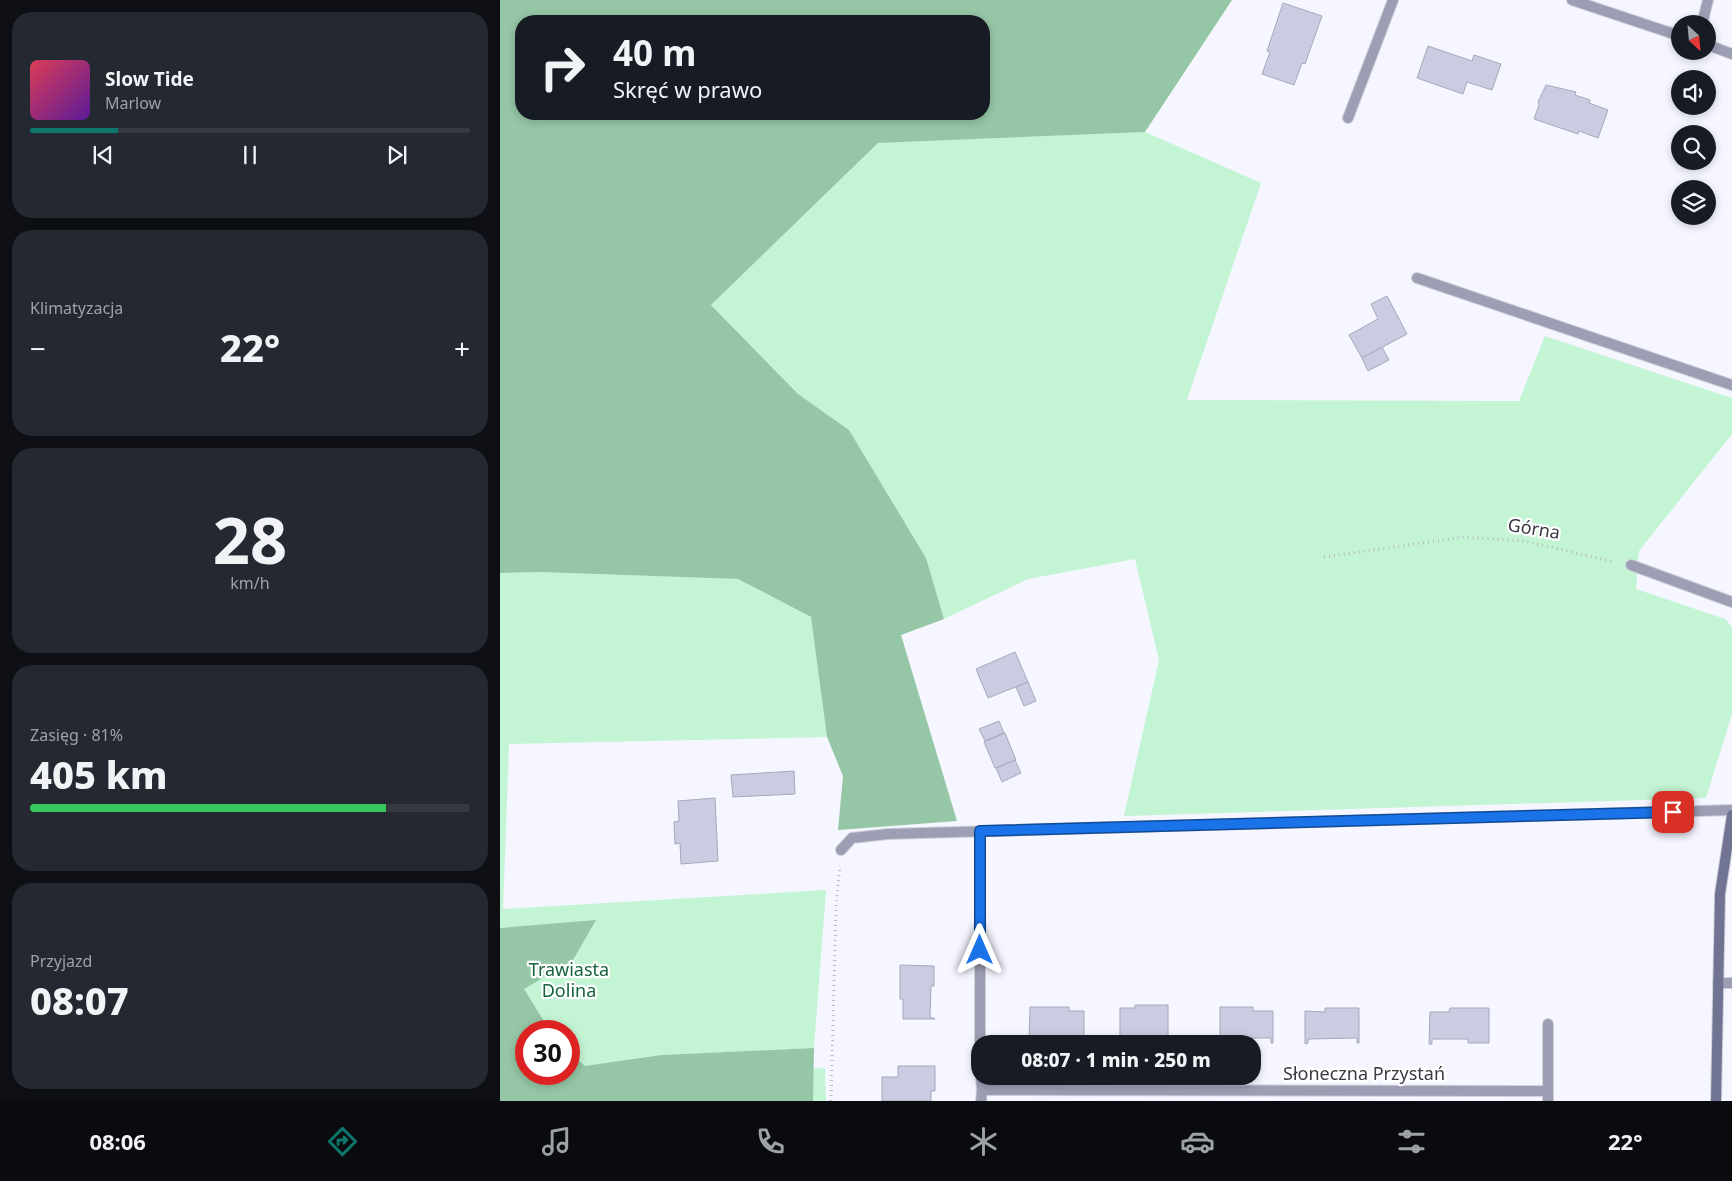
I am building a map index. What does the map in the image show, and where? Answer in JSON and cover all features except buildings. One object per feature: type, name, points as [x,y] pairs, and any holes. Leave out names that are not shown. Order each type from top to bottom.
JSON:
[{"type":"street","points":[[1348,118],[1393,0]]},
{"type":"street","points":[[1572,0],[1671,33]]},
{"type":"street","points":[[1704,15],[1708,0]]},
{"type":"street","points":[[1716,48],[1732,54]]},
{"type":"street","points":[[1417,278],[1732,385]]},
{"type":"street","points":[[1630,565],[1732,602]]},
{"type":"street","points":[[841,850],[852,838],[888,834],[1732,810]]},
{"type":"street","points":[[1716,1101],[1720,894],[1732,815]]},
{"type":"street","points":[[980,831],[980,1035]]},
{"type":"street","points":[[1718,983],[1732,983]]},
{"type":"street","name":"Słoneczna Przystań","points":[[982,1090],[1548,1096],[1548,1024]]},
{"type":"street","points":[[981,1101],[982,1085]]},
{"type":"path","name":"Górna","points":[[1324,557],[1464,537],[1524,541],[1630,565]]},
{"type":"path","points":[[831,1101],[836,907],[841,850]]},
{"type":"green space","points":[[500,0],[1232,0],[1145,132],[878,143],[711,305],[798,394],[849,430],[926,558],[944,619],[901,635],[957,821],[838,830],[843,776],[827,737],[811,617],[738,579],[540,572],[500,573]]},
{"type":"green space","points":[[1145,132],[1261,183],[1187,400],[1519,401],[1545,336],[1732,398],[1732,434],[1639,551],[1636,589],[1725,619],[1732,627],[1732,714],[1706,798],[1124,816],[1159,660],[1135,559],[1028,579],[944,619],[926,558],[849,430],[798,394],[711,305],[878,143]]},
{"type":"green space","name":"Trawiasta Dolina","points":[[540,572],[738,579],[812,618],[827,737],[509,744],[503,909],[826,890],[814,1048],[661,1055],[632,1059],[634,1077],[825,1068],[826,1101],[500,1101],[500,935],[596,921],[500,928],[500,573]]},
{"type":"green space","points":[[596,920],[573,960],[524,989],[543,1020],[515,1020],[515,1085],[580,1085],[580,1062],[585,1066],[661,1055],[814,1048],[813,1101],[500,1101],[500,928]]},
{"type":"route","points":[[980,950],[980,831],[1673,812]]}]
